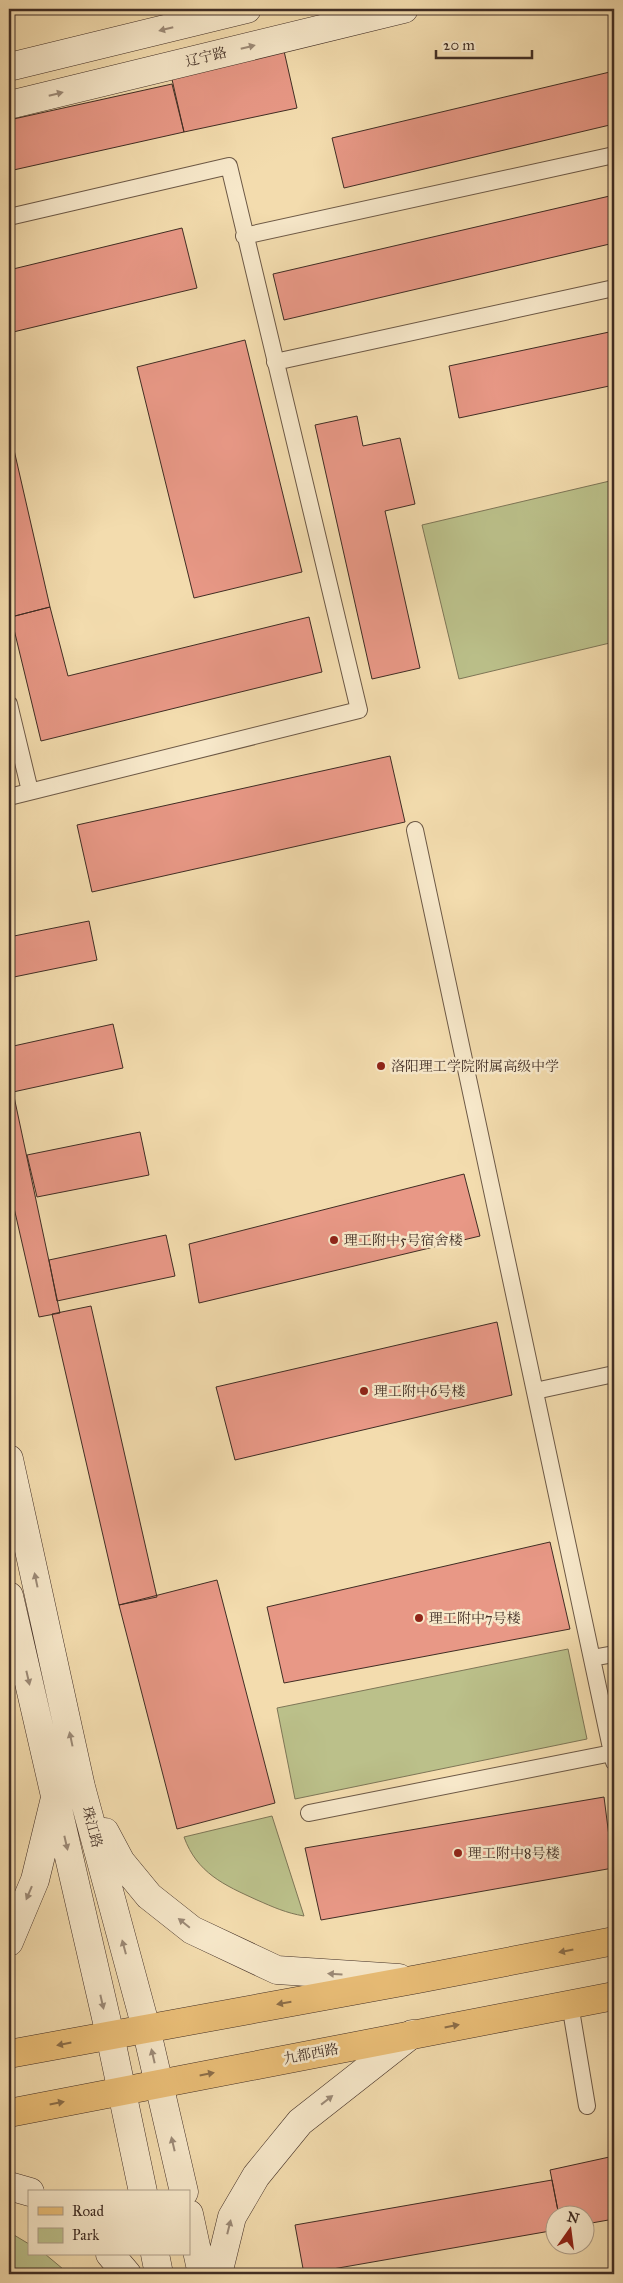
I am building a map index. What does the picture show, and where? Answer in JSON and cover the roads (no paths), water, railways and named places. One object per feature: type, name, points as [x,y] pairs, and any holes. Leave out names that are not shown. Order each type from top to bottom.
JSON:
[{"type":"main road","points":[[9,67],[248,9]]},
{"type":"main road","name":"辽宁路","points":[[9,106],[404,9]]},
{"type":"main road","name":"珠江路","points":[[9,1459],[81,1787],[146,2028],[184,2190]]},
{"type":"main road","name":"珠江路","points":[[9,1596],[110,2035],[143,2190]]},
{"type":"main road","points":[[81,1787],[121,1862],[149,1896],[192,1930],[277,1970],[418,1980]]},
{"type":"main road","points":[[9,1942],[35,1880],[55,1796]]},
{"type":"main road","points":[[9,2054],[418,1980],[614,1941]]},
{"type":"main road","name":"九都西路","points":[[9,2113],[614,1996]]},
{"type":"main road","points":[[218,2274],[232,2217],[256,2176],[300,2122],[412,2034]]},
{"type":"main road","points":[[9,2186],[28,2191]]},
{"type":"main road","points":[[190,2219],[202,2274]]},
{"type":"main road","points":[[112,2256],[126,2274]]},
{"type":"main road","points":[[155,2256],[159,2274]]},
{"type":"lane","points":[[244,236],[614,155]]},
{"type":"lane","points":[[9,217],[229,166],[274,362],[359,710],[9,797]]},
{"type":"lane","points":[[274,362],[614,288]]},
{"type":"lane","points":[[9,704],[30,792]]},
{"type":"lane","points":[[309,1813],[613,1758],[415,830]]},
{"type":"lane","points":[[535,1391],[614,1374]]},
{"type":"lane","points":[[592,1658],[614,1654]]},
{"type":"lane","points":[[570,2004],[588,2106]]},
{"type":"place","name":"洛阳理工学院附属高级中学","points":[[381,1066]]},
{"type":"place","name":"理工附中5号宿舍楼","points":[[334,1240]]},
{"type":"place","name":"理工附中6号楼","points":[[364,1391]]},
{"type":"place","name":"理工附中7号楼","points":[[419,1618]]},
{"type":"place","name":"理工附中8号楼","points":[[458,1853]]}]
